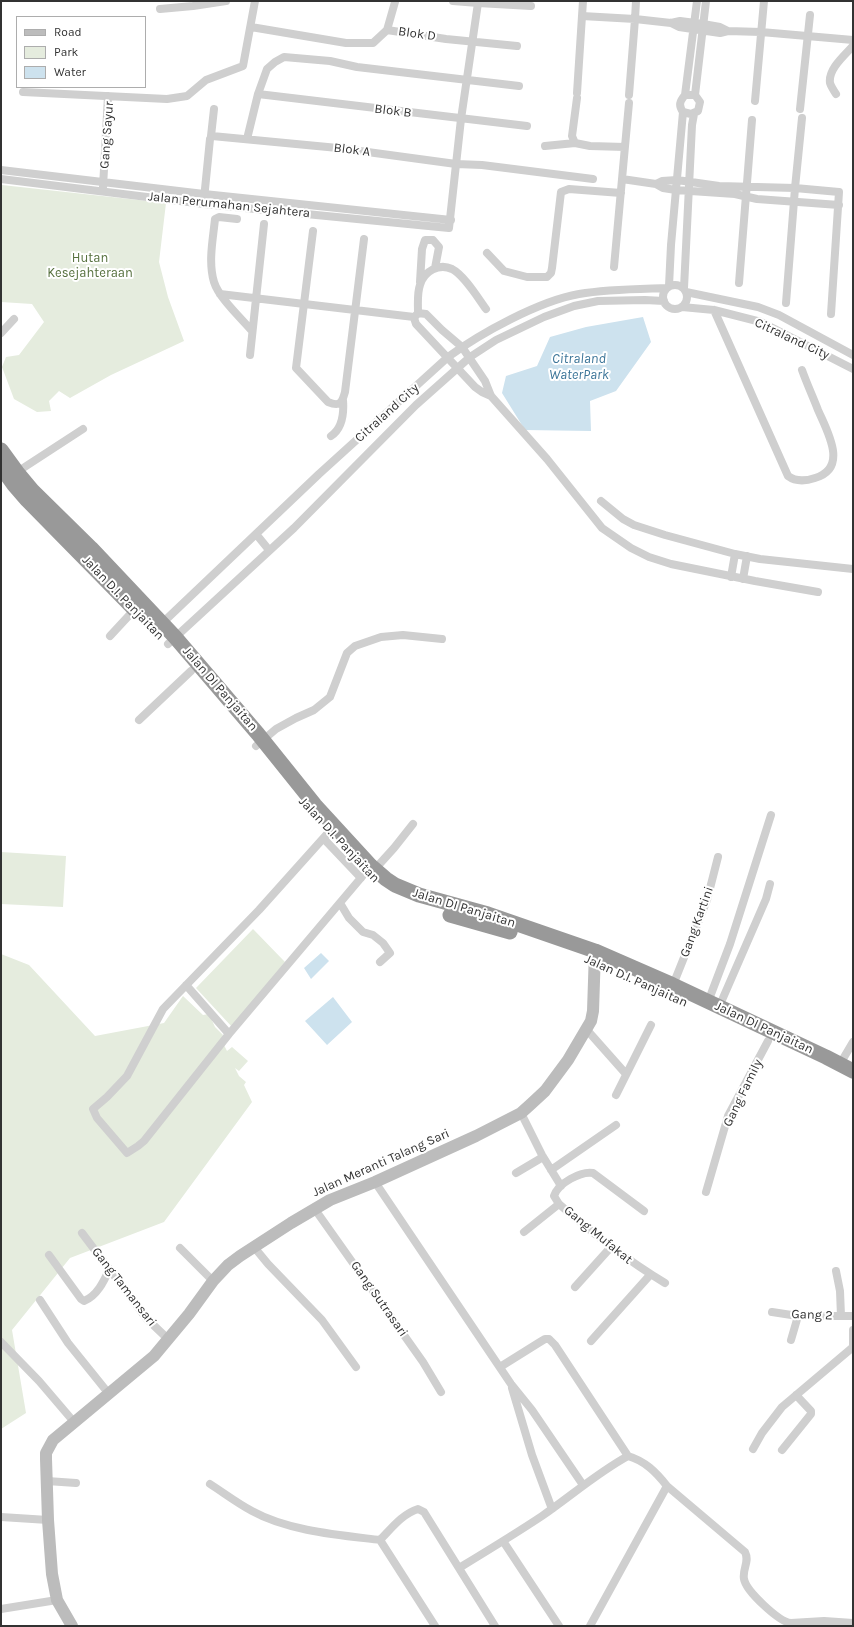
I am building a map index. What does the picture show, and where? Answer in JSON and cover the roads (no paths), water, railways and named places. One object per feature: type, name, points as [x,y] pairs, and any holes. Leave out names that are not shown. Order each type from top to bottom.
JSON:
[{"type":"highway","points":[[1,450],[32,490],[91,548],[159,627]]},
{"type":"highway","name":"Jalan D.I. Panjaitan","points":[[1,467],[27,500],[135,609],[159,627]]},
{"type":"highway","name":"Jalan DI Panjaitan","points":[[159,627],[259,743],[315,805],[368,871],[386,879],[404,890],[488,914],[673,986],[713,1004],[732,1018],[846,1068]]},
{"type":"highway","name":"Jalan D.I. Panjaitan","points":[[172,641],[191,671],[259,743],[326,836],[347,858],[368,871]]},
{"type":"highway","name":"Jalan D.I. Panjaitan","points":[[595,956],[732,1018],[768,1041],[853,1081]]},
{"type":"street","points":[[160,9],[226,1]]},
{"type":"street","name":"Gang Sayur","points":[[102,191],[108,96],[167,98],[187,96],[206,80],[243,66],[255,1]]},
{"type":"street","points":[[454,1],[478,4],[531,6]]},
{"type":"street","points":[[575,143],[572,136],[577,96],[584,1]]},
{"type":"street","points":[[614,267],[636,1]]},
{"type":"street","points":[[664,301],[663,296],[668,287],[676,180],[681,148],[683,112],[680,102],[685,95],[697,1]]},
{"type":"street","points":[[682,307],[687,300],[685,290],[685,257],[692,124],[694,114],[700,107],[700,102],[695,95],[706,1]]},
{"type":"street","points":[[755,101],[764,1]]},
{"type":"street","points":[[387,30],[395,2]]},
{"type":"street","points":[[451,220],[461,119],[478,4]]},
{"type":"street","points":[[800,109],[810,15]]},
{"type":"street","points":[[582,16],[671,23],[680,21],[693,26],[720,27],[728,31],[761,32],[853,40]]},
{"type":"street","name":"Blok D","points":[[251,27],[346,43],[373,43],[387,30],[472,42],[517,46]]},
{"type":"street","points":[[836,94],[830,83],[831,74],[840,60],[853,46]]},
{"type":"street","points":[[247,139],[258,94],[267,69],[275,62],[284,58],[330,61],[357,67],[519,86]]},
{"type":"street","points":[[23,92],[108,96]]},
{"type":"street","name":"Blok B","points":[[258,94],[527,126]]},
{"type":"street","points":[[685,95],[695,95]]},
{"type":"street","points":[[204,204],[214,109]]},
{"type":"street","points":[[683,112],[694,114]]},
{"type":"street","points":[[786,303],[802,118]]},
{"type":"street","points":[[739,283],[748,187],[752,120]]},
{"type":"street","name":"Blok A","points":[[211,136],[338,148],[456,164],[482,165],[593,179]]},
{"type":"street","points":[[545,146],[575,143],[590,146],[625,147]]},
{"type":"street","name":"Jalan Perumahan Sejahtera","points":[[1,170],[204,194],[451,220],[449,228],[446,228],[204,204],[1,179]]},
{"type":"street","points":[[622,179],[656,184],[664,188],[676,190],[735,194],[757,199],[794,203],[839,205]]},
{"type":"street","points":[[656,184],[662,181],[689,180],[719,186],[838,191],[840,194],[831,314]]},
{"type":"street","points":[[487,253],[504,271],[527,277],[547,277],[551,273],[552,268],[561,192],[569,189],[621,193]]},
{"type":"street","points":[[237,219],[218,217],[215,219],[212,265],[214,282],[220,294],[252,331]]},
{"type":"street","points":[[250,355],[264,224]]},
{"type":"street","points":[[312,231],[296,368],[328,402],[335,405],[339,404],[343,400]]},
{"type":"street","points":[[331,436],[339,428],[342,420],[343,400],[364,239]]},
{"type":"street","points":[[435,268],[439,247],[433,240],[425,240],[422,249],[416,324],[457,368],[482,392],[491,396]]},
{"type":"street","points":[[670,256],[685,257]]},
{"type":"street","points":[[420,282],[435,268],[443,267],[452,269],[459,274],[486,309]]},
{"type":"street","name":"Citraland City","points":[[159,627],[319,474],[448,357],[462,347],[526,312],[564,298],[594,292],[668,287],[677,285],[685,290],[758,307],[779,315],[853,354]]},
{"type":"street","points":[[220,294],[354,310],[416,315],[426,314],[462,347],[485,381],[491,396],[547,459],[602,528],[613,536],[649,557],[671,564],[731,577],[818,592]]},
{"type":"street","name":"Citraland City","points":[[172,641],[346,476],[392,428],[457,368],[470,357],[503,337],[544,317],[574,306],[598,301],[664,301],[670,308],[676,309],[682,307],[714,310],[761,322],[853,369]]},
{"type":"street","points":[[730,314],[734,302]]},
{"type":"street","points":[[714,310],[788,476],[793,480],[813,479],[827,472],[831,465],[834,453],[832,439],[802,370]]},
{"type":"street","points":[[1,333],[14,319]]},
{"type":"street","points":[[17,472],[83,429]]},
{"type":"street","points":[[601,501],[623,520],[634,525],[735,554],[767,560],[853,569]]},
{"type":"street","points":[[256,534],[269,550]]},
{"type":"street","points":[[731,577],[735,554]]},
{"type":"street","points":[[743,579],[747,556]]},
{"type":"street","points":[[110,636],[135,609]]},
{"type":"street","points":[[259,743],[276,729],[314,710],[330,697],[347,653],[355,646],[382,637],[403,635],[442,639]]},
{"type":"street","points":[[139,720],[191,671]]},
{"type":"street","points":[[713,1004],[730,944],[771,815]]},
{"type":"street","points":[[326,836],[259,910],[163,1009],[126,1076],[107,1097],[93,1109],[97,1118],[127,1152],[144,1141],[229,1034],[340,903],[368,871],[394,848],[413,824]]},
{"type":"street","name":"Gang Kartini","points":[[673,986],[707,900],[718,857]]},
{"type":"street","points":[[713,1004],[766,899],[770,884]]},
{"type":"street","points":[[340,903],[349,918],[363,932],[373,935],[383,943],[390,953],[380,962]]},
{"type":"street","name":"Jalan Meranti Talang Sari","points":[[72,1626],[57,1600],[52,1574],[46,1459],[49,1447],[53,1440],[154,1356],[189,1314],[213,1281],[228,1266],[254,1247],[314,1208],[476,1136],[521,1113],[545,1091],[568,1060],[587,1030],[594,1011],[595,956]]},
{"type":"street","points":[[186,985],[229,1034]]},
{"type":"street","points":[[616,1095],[651,1025]]},
{"type":"street","points":[[587,1030],[626,1074]]},
{"type":"street","name":"Gang Family","points":[[706,1192],[728,1116],[768,1041]]},
{"type":"street","points":[[846,1068],[853,1042]]},
{"type":"street","name":"Gang Mufakat","points":[[521,1113],[561,1186],[555,1192],[554,1196],[559,1204],[611,1246],[650,1275],[665,1283]]},
{"type":"street","points":[[551,1170],[616,1126]]},
{"type":"street","points":[[516,1174],[544,1157]]},
{"type":"street","points":[[561,1186],[580,1174],[588,1172],[594,1173],[644,1211]]},
{"type":"street","points":[[375,1182],[511,1384],[532,1410],[583,1485]]},
{"type":"street","points":[[524,1232],[559,1204]]},
{"type":"street","name":"Gang Sutrasari","points":[[314,1208],[423,1362],[441,1392]]},
{"type":"street","name":"Gang Tamansari","points":[[82,1233],[147,1319],[168,1339]]},
{"type":"street","points":[[574,1287],[611,1246]]},
{"type":"street","points":[[254,1247],[268,1264],[322,1320],[356,1367]]},
{"type":"street","points":[[180,1248],[213,1281]]},
{"type":"street","points":[[49,1255],[84,1301],[91,1297],[101,1286],[110,1270]]},
{"type":"street","points":[[836,1271],[840,1291],[841,1316]]},
{"type":"street","points":[[591,1341],[650,1275]]},
{"type":"street","points":[[40,1300],[68,1344],[109,1394]]},
{"type":"street","name":"Gang 2","points":[[772,1312],[798,1316],[853,1316]]},
{"type":"street","points":[[791,1340],[798,1316]]},
{"type":"street","points":[[753,1450],[762,1433],[782,1407],[853,1347],[853,1330]]},
{"type":"street","points":[[500,1367],[540,1342],[549,1339],[556,1345],[628,1456],[639,1459],[647,1464],[667,1486],[745,1552],[748,1557],[743,1578],[746,1586],[751,1593],[776,1617],[785,1623],[824,1621],[853,1623]]},
{"type":"street","points":[[1,1342],[39,1381],[74,1422]]},
{"type":"street","points":[[511,1384],[532,1455],[552,1509]]},
{"type":"street","points":[[782,1450],[811,1414],[811,1411],[796,1394]]},
{"type":"street","points":[[459,1568],[552,1509],[583,1485],[628,1456]]},
{"type":"street","points":[[47,1482],[76,1483]]},
{"type":"street","points":[[210,1484],[252,1511],[278,1522],[316,1531],[380,1540]]},
{"type":"street","points":[[590,1626],[667,1486]]},
{"type":"street","points":[[380,1540],[412,1511],[418,1509],[424,1512],[495,1626]]},
{"type":"street","points":[[1,1517],[48,1520]]},
{"type":"street","points":[[380,1540],[396,1568],[435,1626]]},
{"type":"street","points":[[503,1540],[560,1626]]},
{"type":"street","points":[[1,1609],[57,1600]]},
{"type":"water","name":"Citraland WaterPark","points":[[643,317],[651,342],[616,391],[590,401],[591,431],[525,430],[502,393],[506,376],[537,366],[550,337],[586,327]]},
{"type":"water","points":[[321,953],[329,961],[311,979],[304,968]]},
{"type":"water","points":[[333,997],[352,1022],[327,1045],[305,1021]]},
{"type":"park label","name":"Hutan Kesejahteraan","points":[[90,266]]}]
